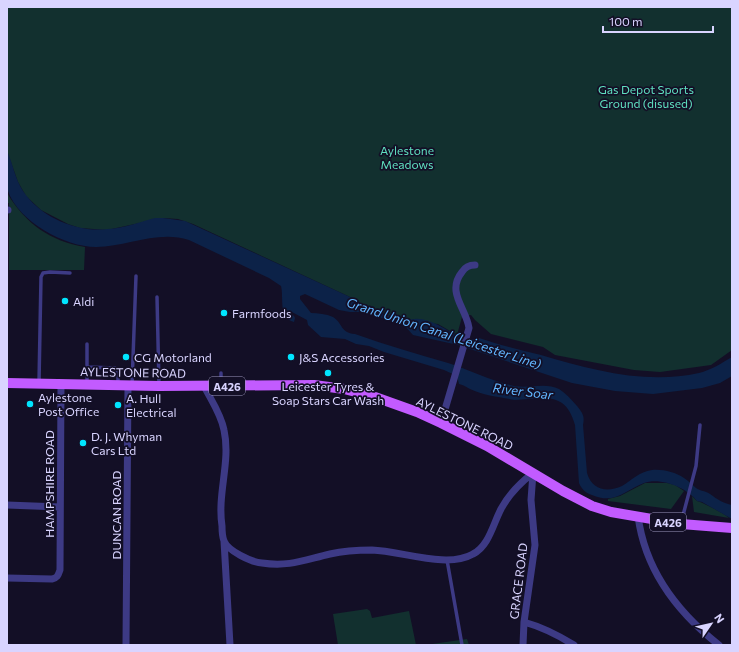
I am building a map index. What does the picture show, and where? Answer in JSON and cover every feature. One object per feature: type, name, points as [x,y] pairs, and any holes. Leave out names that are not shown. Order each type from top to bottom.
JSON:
[{"type":"main road","name":"AYLESTONE ROAD","points":[[7,383],[159,386],[270,384],[314,385],[344,389],[375,397],[417,412],[441,423],[488,446],[563,491],[592,506],[612,512],[681,524],[732,528]]},
{"type":"street","points":[[441,423],[469,328],[467,318],[457,297],[456,287],[458,277],[470,265],[475,265]]},
{"type":"street","name":"HAMPSHIRE ROAD","points":[[7,578],[52,579],[58,576],[60,570],[61,384]]},
{"type":"street","name":"DUNCAN ROAD","points":[[126,385],[126,645]]},
{"type":"street","points":[[204,386],[220,417],[224,429],[226,452],[220,514],[224,541],[230,645]]},
{"type":"street","points":[[224,541],[236,553],[247,559],[260,563],[295,563],[330,554],[371,550],[388,551],[447,560],[468,557],[480,549],[491,533],[502,508],[511,495],[519,484],[533,473]]},
{"type":"street","name":"GRACE ROAD","points":[[523,645],[524,622],[535,545],[531,500],[533,473]]},
{"type":"street","points":[[7,505],[60,507]]},
{"type":"street","points":[[638,516],[645,550],[662,584],[692,621],[719,645]]},
{"type":"street","points":[[524,622],[536,625],[574,645]]},
{"type":"lane","points":[[39,383],[41,277],[43,273],[50,272],[70,273]]},
{"type":"lane","points":[[126,385],[136,276]]},
{"type":"lane","points":[[157,297],[159,386]]},
{"type":"lane","points":[[87,344],[87,385]]},
{"type":"lane","points":[[87,367],[115,368],[118,376],[126,385]]},
{"type":"lane","points":[[221,372],[221,386]]},
{"type":"lane","points":[[681,524],[696,466],[700,425]]},
{"type":"lane","points":[[447,560],[462,645]]},
{"type":"green space","name":"Aylestone Meadows","points":[[7,7],[732,7],[732,350],[711,365],[660,372],[634,370],[555,355],[543,347],[491,334],[471,315],[462,317],[457,335],[438,324],[406,321],[364,307],[350,297],[193,224],[178,219],[163,218],[107,230],[80,228],[68,224],[41,210],[26,196],[18,182],[7,151]]},
{"type":"green space","points":[[7,193],[22,214],[40,229],[61,240],[85,247],[84,270],[9,270],[9,203],[7,203]]},
{"type":"green space","points":[[645,483],[667,483],[675,485],[684,491],[671,509],[608,501],[608,499],[620,496]]},
{"type":"green space","points":[[692,496],[697,501],[713,508],[729,518],[694,512]]},
{"type":"green space","points":[[367,609],[370,611],[372,618],[409,611],[416,645],[338,645],[333,614]]},
{"type":"green space","points":[[467,639],[469,645],[425,645]]},
{"type":"water","points":[[7,151],[18,182],[23,191],[39,208],[49,216],[60,221],[72,226],[96,230],[132,225],[155,218],[185,221],[350,297],[364,307],[406,321],[413,319],[426,320],[433,322],[457,335],[476,340],[479,338],[580,366],[639,377],[679,376],[699,373],[732,357],[732,376],[720,383],[702,388],[653,394],[615,391],[572,383],[458,345],[413,335],[404,325],[363,312],[339,310],[305,294],[300,296],[300,299],[311,313],[333,317],[347,332],[448,363],[505,384],[520,387],[548,386],[559,389],[572,400],[583,414],[587,473],[592,483],[601,488],[611,489],[622,486],[639,474],[647,471],[669,471],[684,478],[698,489],[708,493],[718,500],[732,505],[732,519],[702,502],[697,501],[693,496],[680,488],[658,481],[644,483],[614,497],[600,498],[588,493],[579,483],[575,425],[568,409],[563,404],[552,399],[545,398],[515,400],[481,393],[459,384],[457,376],[444,370],[369,346],[356,344],[345,339],[321,337],[308,325],[307,320],[290,311],[295,318],[294,322],[289,320],[284,312],[281,286],[269,278],[189,240],[177,237],[165,237],[96,247],[84,246],[57,237],[32,222],[13,202],[7,187]]},
{"type":"place","name":"Aldi","points":[[65,301]]},
{"type":"place","name":"Farmfoods","points":[[224,313]]},
{"type":"place","name":"CG Motorland","points":[[126,357]]},
{"type":"place","name":"J&S Accessories","points":[[291,357]]},
{"type":"place","name":"Leicester Tyres & Soap Stars Car Wash","points":[[328,373]]},
{"type":"place","name":"Aylestone Post Office","points":[[30,404]]},
{"type":"place","name":"A. Hull Electrical","points":[[118,405]]},
{"type":"place","name":"D. J. Whyman Cars Ltd","points":[[83,443]]},
{"type":"park label","name":"Gas Depot Sports Ground (disused)","points":[[646,96]]},
{"type":"water label","name":"Grand Union Canal (Leicester Line)","points":[[444,333]]},
{"type":"water label","name":"River Soar","points":[[523,391]]}]
